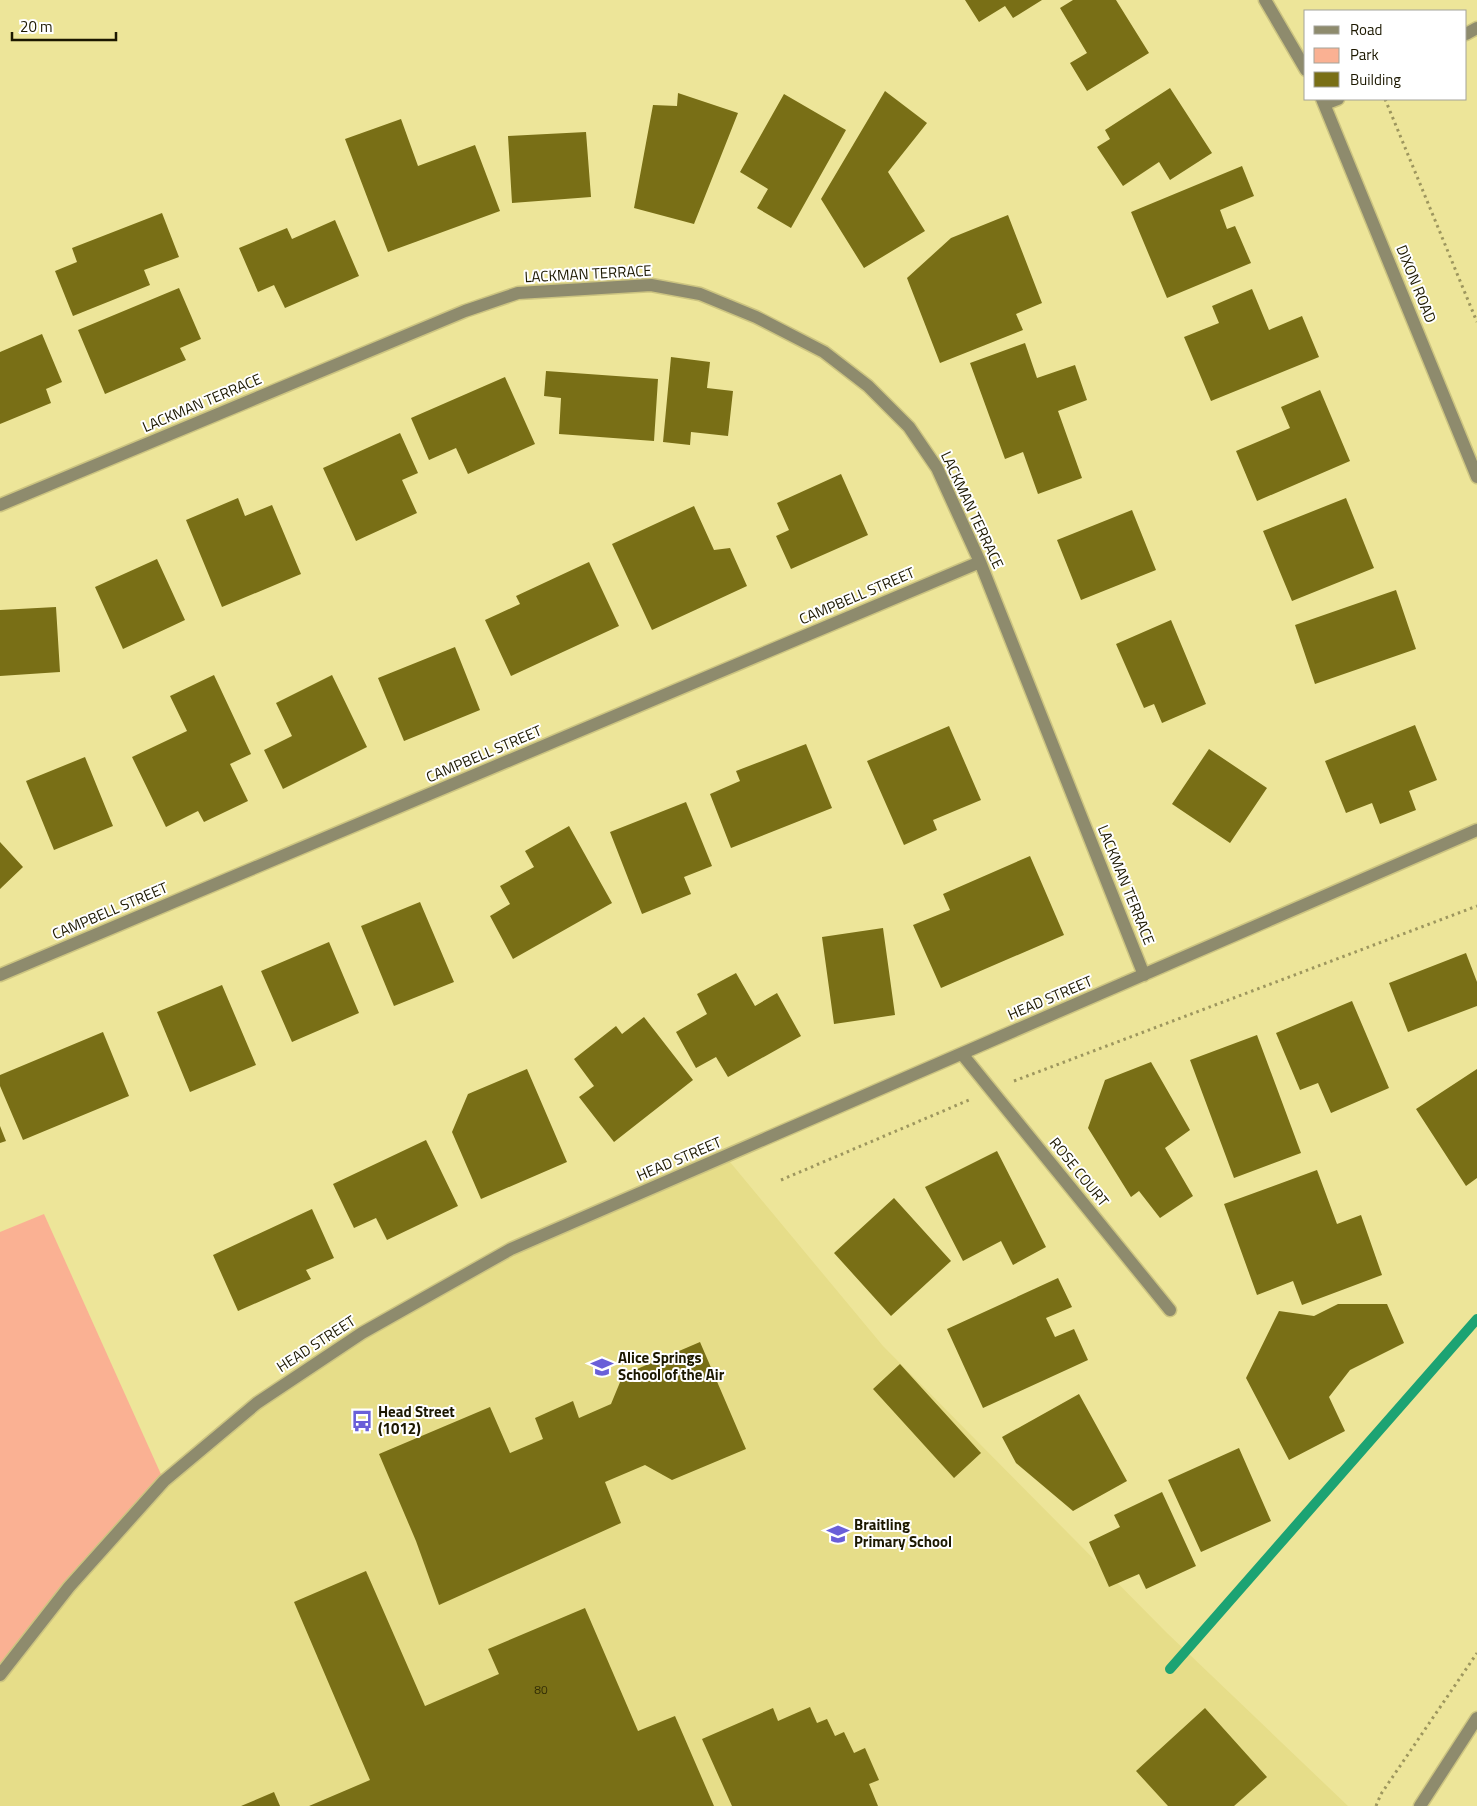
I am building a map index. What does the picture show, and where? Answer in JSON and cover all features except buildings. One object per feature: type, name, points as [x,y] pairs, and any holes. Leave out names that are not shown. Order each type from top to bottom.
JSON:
[{"type":"street","points":[[1265,0],[1304,67]]},
{"type":"street","name":"DIXON ROAD","points":[[1324,101],[1477,477]]},
{"type":"street","name":"LACKMAN TERRACE","points":[[0,505],[483,305],[518,293],[651,285],[700,294],[756,317],[824,352],[868,386],[909,427],[937,468],[980,562],[1144,975]]},
{"type":"street","name":"CAMPBELL STREET","points":[[0,975],[980,562]]},
{"type":"street","name":"HEAD STREET","points":[[0,1675],[69,1587],[164,1481],[257,1403],[362,1332],[511,1249],[1477,830]]},
{"type":"street","name":"ROSE COURT","points":[[962,1054],[1170,1310]]},
{"type":"street","points":[[1420,1806],[1477,1718]]},
{"type":"path","points":[[1385,100],[1477,322]]},
{"type":"path","points":[[781,1180],[1028,1075],[1477,906]]},
{"type":"path","points":[[1376,1806],[1381,1794],[1477,1653]]},
{"type":"shaded area","name":"Braitling Primary School","points":[[725,1156],[883,1346],[1167,1633],[1348,1806],[0,1806],[0,1675],[164,1481],[257,1403],[511,1249]]},
{"type":"green space","points":[[44,1214],[164,1481],[0,1675],[0,1232]]},
{"type":"waterway","points":[[1170,1669],[1477,1319]]},
{"type":"place","name":"Alice Springs School of the Air","points":[[602,1367]]},
{"type":"place","name":"Head Street (1012)","points":[[362,1421]]},
{"type":"place","name":"Braitling Primary School","points":[[838,1534]]}]
